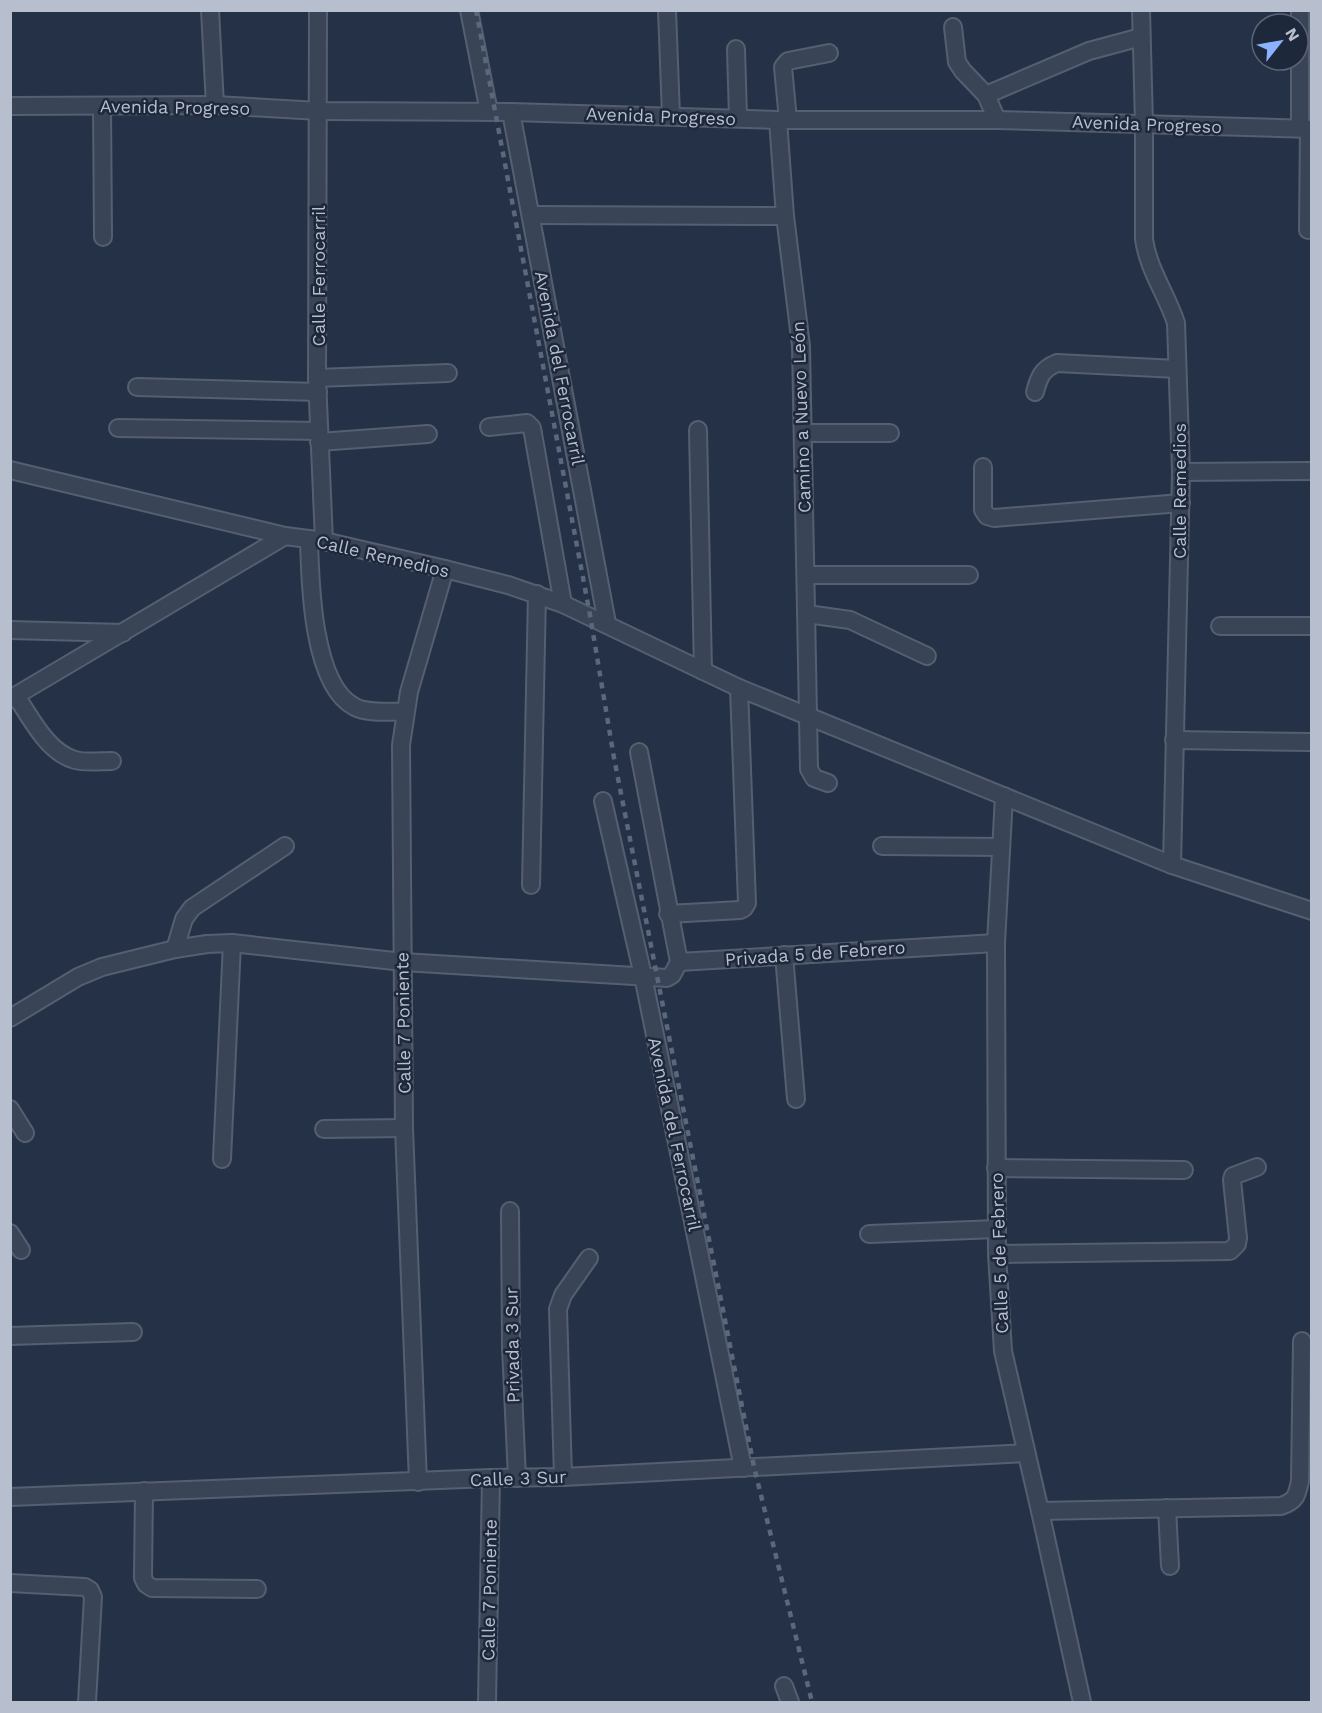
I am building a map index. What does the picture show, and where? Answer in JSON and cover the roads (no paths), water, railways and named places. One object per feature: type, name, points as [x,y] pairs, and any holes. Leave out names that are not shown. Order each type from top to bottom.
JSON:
[{"type":"street","points":[[210,10],[215,105]]},
{"type":"street","name":"Calle Ferrocarril","points":[[318,10],[317,385],[319,437],[316,540],[318,644],[327,675],[343,699],[364,710],[405,712]]},
{"type":"street","points":[[469,10],[489,112]]},
{"type":"street","points":[[667,10],[671,116]]},
{"type":"street","name":"Calle Remedios","points":[[1141,10],[1144,239],[1146,253],[1171,306],[1176,323],[1181,503],[1172,865]]},
{"type":"street","points":[[1300,10],[1307,128],[1308,230]]},
{"type":"street","points":[[953,27],[957,62],[986,95],[997,120]]},
{"type":"street","points":[[986,95],[1089,51],[1141,37]]},
{"type":"street","points":[[736,49],[738,118]]},
{"type":"street","name":"Camino a Nuevo León","points":[[828,783],[814,778],[809,769],[801,345],[785,216],[783,67],[785,63],[829,53]]},
{"type":"street","name":"Avenida Progreso","points":[[10,105],[215,105],[319,111],[511,112],[783,120],[997,120],[1307,128]]},
{"type":"street","points":[[102,106],[103,237]]},
{"type":"street","name":"Avenida del Ferrocarril","points":[[511,112],[608,624]]},
{"type":"street","points":[[531,215],[785,216]]},
{"type":"street","points":[[1035,392],[1041,373],[1057,363],[1177,369]]},
{"type":"street","points":[[137,387],[317,385],[448,373]]},
{"type":"street","points":[[489,427],[527,423],[532,428],[563,604]]},
{"type":"street","points":[[118,428],[319,437],[428,434]]},
{"type":"street","points":[[698,430],[703,671]]},
{"type":"street","points":[[803,433],[890,433]]},
{"type":"street","points":[[983,467],[983,510],[987,516],[994,518],[1181,503]]},
{"type":"street","name":"Calle Remedios","points":[[10,470],[285,536],[316,540],[445,569],[537,594],[608,624],[740,688],[1172,865],[1311,911]]},
{"type":"street","points":[[1181,472],[1311,471]]},
{"type":"street","points":[[112,761],[77,761],[64,756],[45,738],[13,698],[285,536]]},
{"type":"street","name":"Calle 7 Poniente","points":[[418,1482],[404,1128],[401,745],[405,712],[445,569]]},
{"type":"street","points":[[807,575],[969,574]]},
{"type":"street","points":[[531,885],[537,594]]},
{"type":"street","points":[[807,614],[849,620],[927,656]]},
{"type":"street","points":[[1220,626],[1311,626]]},
{"type":"street","points":[[10,630],[123,633]]},
{"type":"street","points":[[668,914],[740,910],[747,903],[740,688]]},
{"type":"street","points":[[1174,740],[1311,742]]},
{"type":"street","points":[[10,1018],[78,977],[102,967],[175,949],[207,944],[232,943],[403,962],[667,978],[672,975],[679,962],[668,914],[639,752]]},
{"type":"street","name":"Calle 5 de Febrero","points":[[1004,796],[996,943],[997,1254],[1003,1351],[1082,1702]]},
{"type":"street","name":"Avenida del Ferrocarril","points":[[603,801],[643,976],[743,1468]]},
{"type":"street","points":[[175,949],[184,919],[192,908],[285,846]]},
{"type":"street","points":[[882,846],[1001,847]]},
{"type":"street","points":[[222,1159],[232,943]]},
{"type":"street","name":"Privada 5 de Febrero","points":[[679,962],[996,943]]},
{"type":"street","points":[[784,955],[796,1099]]},
{"type":"street","points":[[10,1109],[25,1133]]},
{"type":"street","points":[[324,1130],[404,1128]]},
{"type":"street","points":[[997,1254],[1230,1251],[1238,1244],[1233,1176],[1257,1167]]},
{"type":"street","points":[[996,1168],[1184,1170]]},
{"type":"street","name":"Privada 3 Sur","points":[[510,1211],[511,1347],[517,1478]]},
{"type":"street","points":[[869,1234],[997,1229]]},
{"type":"street","points":[[10,1233],[21,1250]]},
{"type":"street","points":[[563,1477],[558,1309],[563,1295],[589,1258]]},
{"type":"street","points":[[10,1336],[133,1332]]},
{"type":"street","points":[[1040,1511],[1281,1506],[1292,1502],[1298,1495],[1300,1480],[1302,1341]]},
{"type":"street","name":"Calle 3 Sur","points":[[10,1497],[563,1477],[1026,1453]]},
{"type":"street","name":"Calle 7 Poniente","points":[[488,1702],[491,1478]]},
{"type":"street","points":[[144,1491],[143,1578],[146,1584],[152,1588],[257,1590]]},
{"type":"street","points":[[1167,1508],[1170,1566]]},
{"type":"street","points":[[10,1583],[85,1587],[90,1590],[93,1597],[87,1702]]},
{"type":"street","points":[[784,1686],[790,1702]]},
{"type":"railway","points":[[476,10],[590,615],[614,758],[754,1467],[812,1702]]}]
